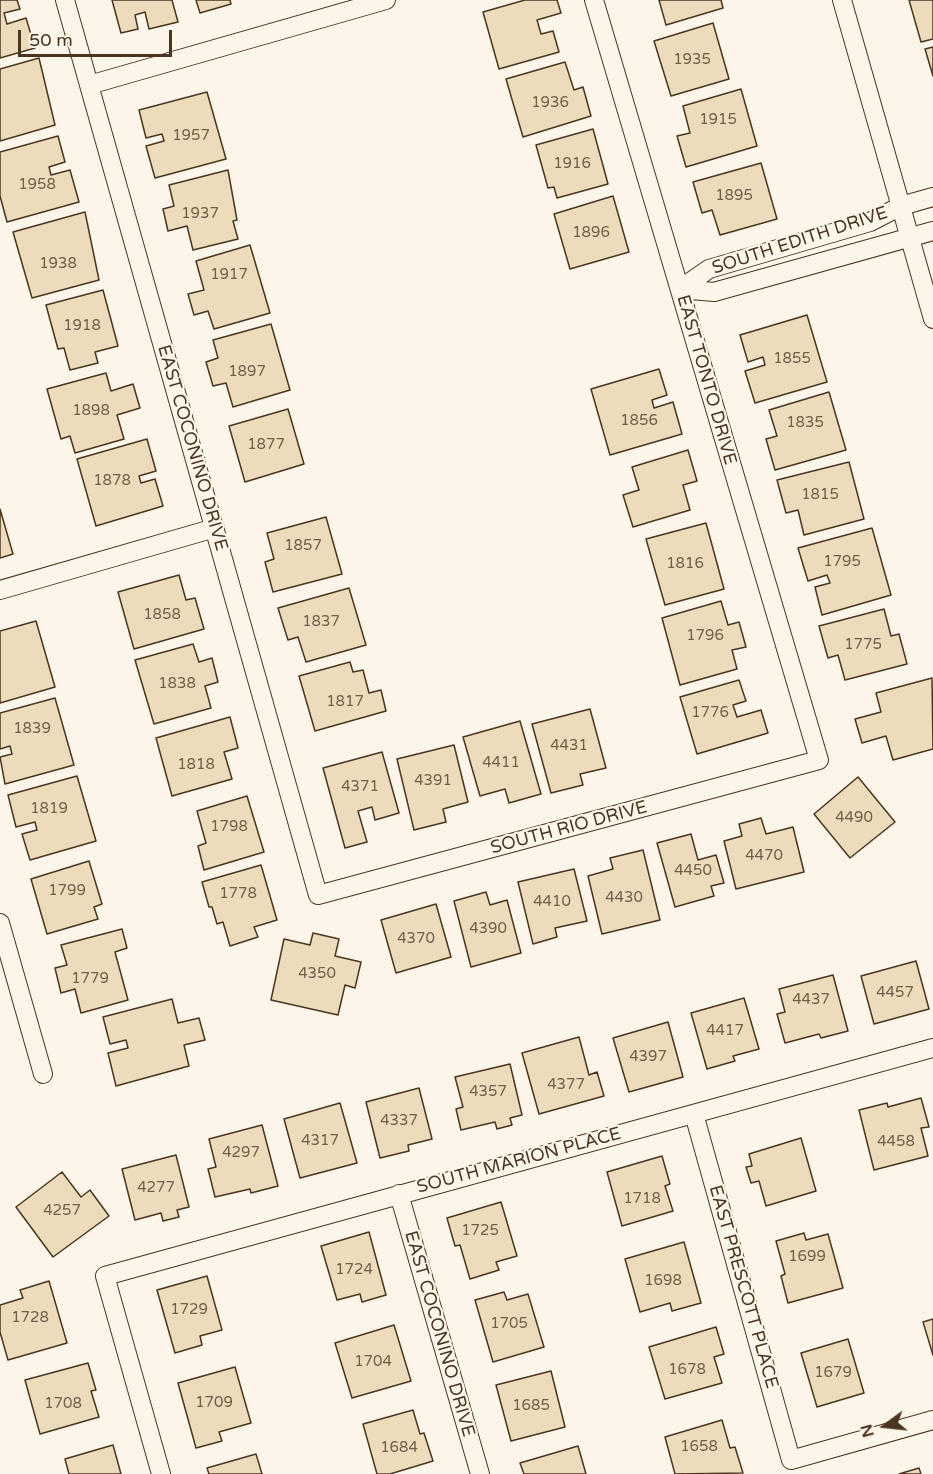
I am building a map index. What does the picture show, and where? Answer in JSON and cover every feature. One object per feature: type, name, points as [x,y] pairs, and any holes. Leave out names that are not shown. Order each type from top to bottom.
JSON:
[{"type":"street","name":"EAST COCONINO DRIVE","points":[[65,0],[318,896]]},
{"type":"street","points":[[88,85],[340,6],[386,0]]},
{"type":"street","name":"EAST TONTO DRIVE","points":[[594,0],[819,760]]},
{"type":"street","points":[[842,0],[933,319]]},
{"type":"street","name":"SOUTH EDITH DRIVE","points":[[680,289],[709,269],[870,222],[901,206],[933,197]]},
{"type":"street","name":"SOUTH EDITH DRIVE","points":[[680,289],[714,292],[933,231]]},
{"type":"street","points":[[786,246],[793,270]]},
{"type":"street","points":[[0,590],[215,528]]},
{"type":"street","name":"SOUTH RIO DRIVE","points":[[318,896],[819,760]]},
{"type":"street","points":[[0,923],[43,1074]]},
{"type":"street","name":"SOUTH MARION PLACE","points":[[161,1474],[105,1276],[933,1048]]},
{"type":"street","name":"EAST PRESCOTT PLACE","points":[[694,1113],[792,1460],[933,1420]]},
{"type":"street","name":"EAST COCONINO DRIVE","points":[[399,1194],[480,1474]]},
{"type":"building","points":[[0,0],[17,0],[20,9],[4,13],[7,24],[26,18],[35,48],[0,58]]},
{"type":"building","points":[[112,0],[172,0],[178,22],[149,29],[145,12],[135,15],[138,29],[121,33]]},
{"type":"building","points":[[196,0],[230,0],[231,4],[200,13]]},
{"type":"building","points":[[525,0],[557,0],[561,13],[537,20],[541,34],[553,31],[559,52],[499,69],[483,12]]},
{"type":"building","points":[[659,0],[721,0],[723,8],[666,25]]},
{"type":"building","points":[[909,0],[933,0],[933,39],[921,42]]},
{"type":"building","points":[[713,23],[729,79],[671,96],[654,41]]},
{"type":"building","points":[[933,47],[933,76],[925,49]]},
{"type":"building","points":[[39,58],[55,125],[0,141],[0,69]]},
{"type":"building","points":[[565,62],[574,90],[583,87],[591,116],[523,137],[506,79]]},
{"type":"building","points":[[741,89],[757,146],[686,167],[677,136],[690,133],[683,106]]},
{"type":"building","points":[[207,92],[226,159],[155,178],[146,146],[164,141],[162,134],[146,138],[139,110]]},
{"type":"building","points":[[593,129],[608,184],[557,198],[554,187],[548,188],[536,145]]},
{"type":"building","points":[[58,136],[65,162],[49,167],[51,175],[70,170],[79,202],[7,222],[0,196],[0,152]]},
{"type":"building","points":[[761,163],[777,219],[720,235],[712,210],[702,213],[693,182]]},
{"type":"building","points":[[228,170],[237,220],[233,221],[238,239],[193,250],[187,226],[168,231],[163,209],[174,206],[169,185]]},
{"type":"building","points":[[613,196],[629,252],[570,269],[554,214]]},
{"type":"building","points":[[85,212],[99,280],[32,298],[13,232]]},
{"type":"building","points":[[250,245],[270,313],[214,329],[208,311],[194,315],[188,294],[204,290],[196,261]]},
{"type":"building","points":[[103,290],[118,346],[95,352],[98,363],[70,370],[64,348],[58,349],[46,305]]},
{"type":"building","points":[[807,315],[827,382],[755,403],[745,371],[765,365],[763,357],[748,362],[740,335]]},
{"type":"building","points":[[271,324],[290,390],[233,407],[226,383],[213,386],[206,362],[218,358],[213,340]]},
{"type":"building","points":[[659,369],[667,395],[652,400],[654,408],[673,402],[682,434],[610,455],[591,389]]},
{"type":"building","points":[[106,373],[111,391],[133,384],[140,408],[117,415],[124,439],[75,453],[70,436],[61,439],[47,389]]},
{"type":"building","points":[[829,392],[846,450],[775,470],[766,439],[777,436],[769,410]]},
{"type":"building","points":[[288,409],[304,464],[245,482],[229,426]]},
{"type":"building","points":[[147,439],[156,471],[139,476],[141,483],[155,479],[163,506],[96,526],[77,459]]},
{"type":"building","points":[[688,450],[697,481],[683,485],[690,510],[633,527],[623,495],[639,490],[632,467]]},
{"type":"building","points":[[849,462],[864,519],[804,535],[798,510],[786,513],[777,480]]},
{"type":"building","points":[[0,509],[13,554],[0,558]]},
{"type":"building","points":[[326,517],[342,574],[273,592],[265,562],[274,559],[267,533]]},
{"type":"building","points":[[706,523],[724,589],[665,605],[646,539]]},
{"type":"building","points":[[872,528],[891,595],[822,615],[815,587],[830,583],[827,575],[808,581],[798,548]]},
{"type":"building","points":[[179,575],[186,600],[195,598],[204,629],[134,649],[118,592]]},
{"type":"building","points":[[349,588],[366,645],[306,662],[298,637],[288,640],[278,608]]},
{"type":"building","points":[[721,601],[728,625],[739,622],[746,647],[732,650],[737,669],[680,685],[662,618]]},
{"type":"building","points":[[884,609],[891,636],[899,634],[907,664],[845,680],[838,655],[828,658],[819,626]]},
{"type":"building","points":[[36,621],[55,687],[0,703],[0,631]]},
{"type":"building","points":[[193,644],[199,662],[212,658],[218,682],[205,686],[211,708],[154,724],[135,660]]},
{"type":"building","points":[[350,662],[353,672],[363,670],[369,693],[381,690],[386,711],[315,731],[299,676]]},
{"type":"building","points":[[932,678],[933,749],[893,760],[886,736],[862,743],[855,719],[881,712],[876,693]]},
{"type":"building","points":[[739,680],[746,701],[733,705],[737,717],[761,710],[768,733],[697,754],[680,697]]},
{"type":"building","points":[[55,698],[74,765],[5,784],[0,757],[12,754],[10,746],[0,749],[0,713]]},
{"type":"building","points":[[590,709],[606,768],[580,774],[583,785],[551,793],[532,724]]},
{"type":"building","points":[[230,717],[238,748],[224,752],[232,779],[172,796],[156,738]]},
{"type":"building","points":[[520,721],[541,794],[509,803],[505,789],[480,796],[463,737]]},
{"type":"building","points":[[454,745],[468,802],[443,809],[446,822],[414,830],[397,759]]},
{"type":"building","points":[[382,752],[399,813],[375,820],[372,807],[358,811],[367,842],[345,848],[323,768]]},
{"type":"building","points":[[77,776],[96,841],[30,860],[22,834],[37,830],[35,822],[16,827],[8,795]]},
{"type":"building","points":[[858,777],[895,822],[850,858],[814,814]]},
{"type":"building","points":[[247,796],[264,852],[204,870],[198,846],[206,843],[197,811]]},
{"type":"building","points":[[761,818],[766,834],[793,827],[804,872],[736,889],[724,841],[742,836],[739,824]]},
{"type":"building","points":[[691,834],[698,860],[716,855],[724,883],[711,886],[714,896],[675,907],[657,843]]},
{"type":"building","points":[[643,850],[660,920],[602,934],[588,876],[613,869],[610,858]]},
{"type":"building","points":[[89,861],[102,904],[94,907],[98,919],[47,934],[31,879]]},
{"type":"building","points":[[261,865],[277,920],[254,927],[258,937],[230,946],[223,922],[217,924],[212,907],[209,907],[202,882]]},
{"type":"building","points":[[574,869],[587,921],[555,928],[557,937],[533,944],[518,882]]},
{"type":"building","points":[[486,892],[490,905],[507,900],[521,953],[471,967],[454,901]]},
{"type":"building","points":[[436,904],[451,957],[396,973],[381,920]]},
{"type":"building","points":[[122,929],[127,948],[115,952],[128,1000],[81,1013],[75,989],[61,993],[55,968],[67,965],[61,945]]},
{"type":"building","points":[[313,933],[339,939],[335,956],[361,962],[355,988],[345,985],[338,1015],[271,1000],[284,939],[310,945]]},
{"type":"building","points":[[916,961],[929,1009],[874,1024],[861,976]]},
{"type":"building","points":[[833,975],[848,1031],[821,1038],[819,1034],[785,1043],[777,1014],[785,1012],[779,989]]},
{"type":"building","points":[[744,998],[759,1049],[733,1056],[735,1061],[707,1069],[691,1013]]},
{"type":"building","points":[[172,999],[178,1023],[199,1018],[205,1040],[184,1045],[189,1066],[116,1086],[108,1053],[128,1048],[126,1040],[110,1044],[103,1017]]},
{"type":"building","points":[[668,1022],[683,1077],[629,1092],[613,1038]]},
{"type":"building","points":[[579,1037],[589,1075],[597,1072],[604,1096],[539,1114],[522,1053]]},
{"type":"building","points":[[510,1064],[522,1115],[510,1118],[512,1125],[497,1129],[495,1122],[461,1130],[456,1109],[463,1107],[455,1077]]},
{"type":"building","points":[[419,1088],[432,1139],[408,1145],[409,1151],[380,1158],[366,1102]]},
{"type":"building","points":[[921,1098],[929,1127],[921,1128],[928,1156],[874,1170],[859,1110],[887,1103],[888,1107]]},
{"type":"building","points":[[340,1103],[357,1163],[300,1178],[284,1119]]},
{"type":"building","points":[[262,1125],[278,1186],[251,1193],[250,1189],[215,1197],[208,1169],[216,1167],[209,1139]]},
{"type":"building","points":[[801,1138],[816,1191],[766,1206],[759,1181],[751,1183],[746,1167],[752,1166],[749,1154]]},
{"type":"building","points":[[176,1155],[189,1207],[177,1210],[179,1217],[163,1221],[161,1213],[135,1220],[122,1169]]},
{"type":"building","points":[[662,1156],[670,1184],[665,1186],[673,1211],[622,1226],[607,1172]]},
{"type":"building","points":[[62,1172],[81,1197],[90,1190],[109,1216],[53,1257],[16,1207]]},
{"type":"building","points":[[501,1202],[517,1256],[496,1262],[499,1270],[470,1279],[460,1245],[455,1246],[447,1218]]},
{"type":"building","points":[[369,1232],[386,1295],[362,1302],[360,1294],[337,1300],[321,1246]]},
{"type":"building","points":[[804,1233],[806,1240],[828,1234],[843,1288],[788,1303],[781,1276],[785,1274],[776,1241]]},
{"type":"building","points":[[684,1242],[701,1303],[672,1311],[670,1303],[640,1312],[625,1259]]},
{"type":"building","points":[[207,1276],[222,1330],[200,1336],[202,1345],[175,1353],[157,1290]]},
{"type":"building","points":[[49,1281],[67,1343],[8,1360],[0,1332],[0,1305],[23,1298],[20,1290]]},
{"type":"building","points":[[504,1292],[507,1300],[528,1294],[544,1347],[493,1362],[475,1300]]},
{"type":"building","points":[[933,1319],[933,1355],[923,1322]]},
{"type":"building","points":[[394,1325],[411,1381],[352,1398],[335,1343]]},
{"type":"building","points":[[716,1327],[724,1354],[714,1357],[722,1383],[665,1399],[649,1347]]},
{"type":"building","points":[[848,1339],[864,1393],[817,1407],[801,1353]]},
{"type":"building","points":[[88,1363],[96,1390],[91,1391],[99,1417],[40,1434],[25,1380]]},
{"type":"building","points":[[235,1367],[251,1423],[219,1432],[222,1441],[196,1448],[178,1383]]},
{"type":"building","points":[[551,1371],[565,1427],[511,1441],[496,1385]]},
{"type":"building","points":[[413,1410],[420,1434],[424,1433],[433,1461],[390,1474],[377,1474],[363,1424]]},
{"type":"building","points":[[722,1420],[730,1448],[735,1447],[743,1473],[675,1474],[665,1437]]},
{"type":"building","points":[[113,1445],[121,1474],[69,1474],[65,1459]]},
{"type":"building","points":[[578,1446],[586,1474],[524,1474],[520,1463]]},
{"type":"building","points":[[256,1454],[262,1474],[209,1474],[207,1468]]},
{"type":"building","points":[[919,1468],[921,1474],[899,1474]]}]
